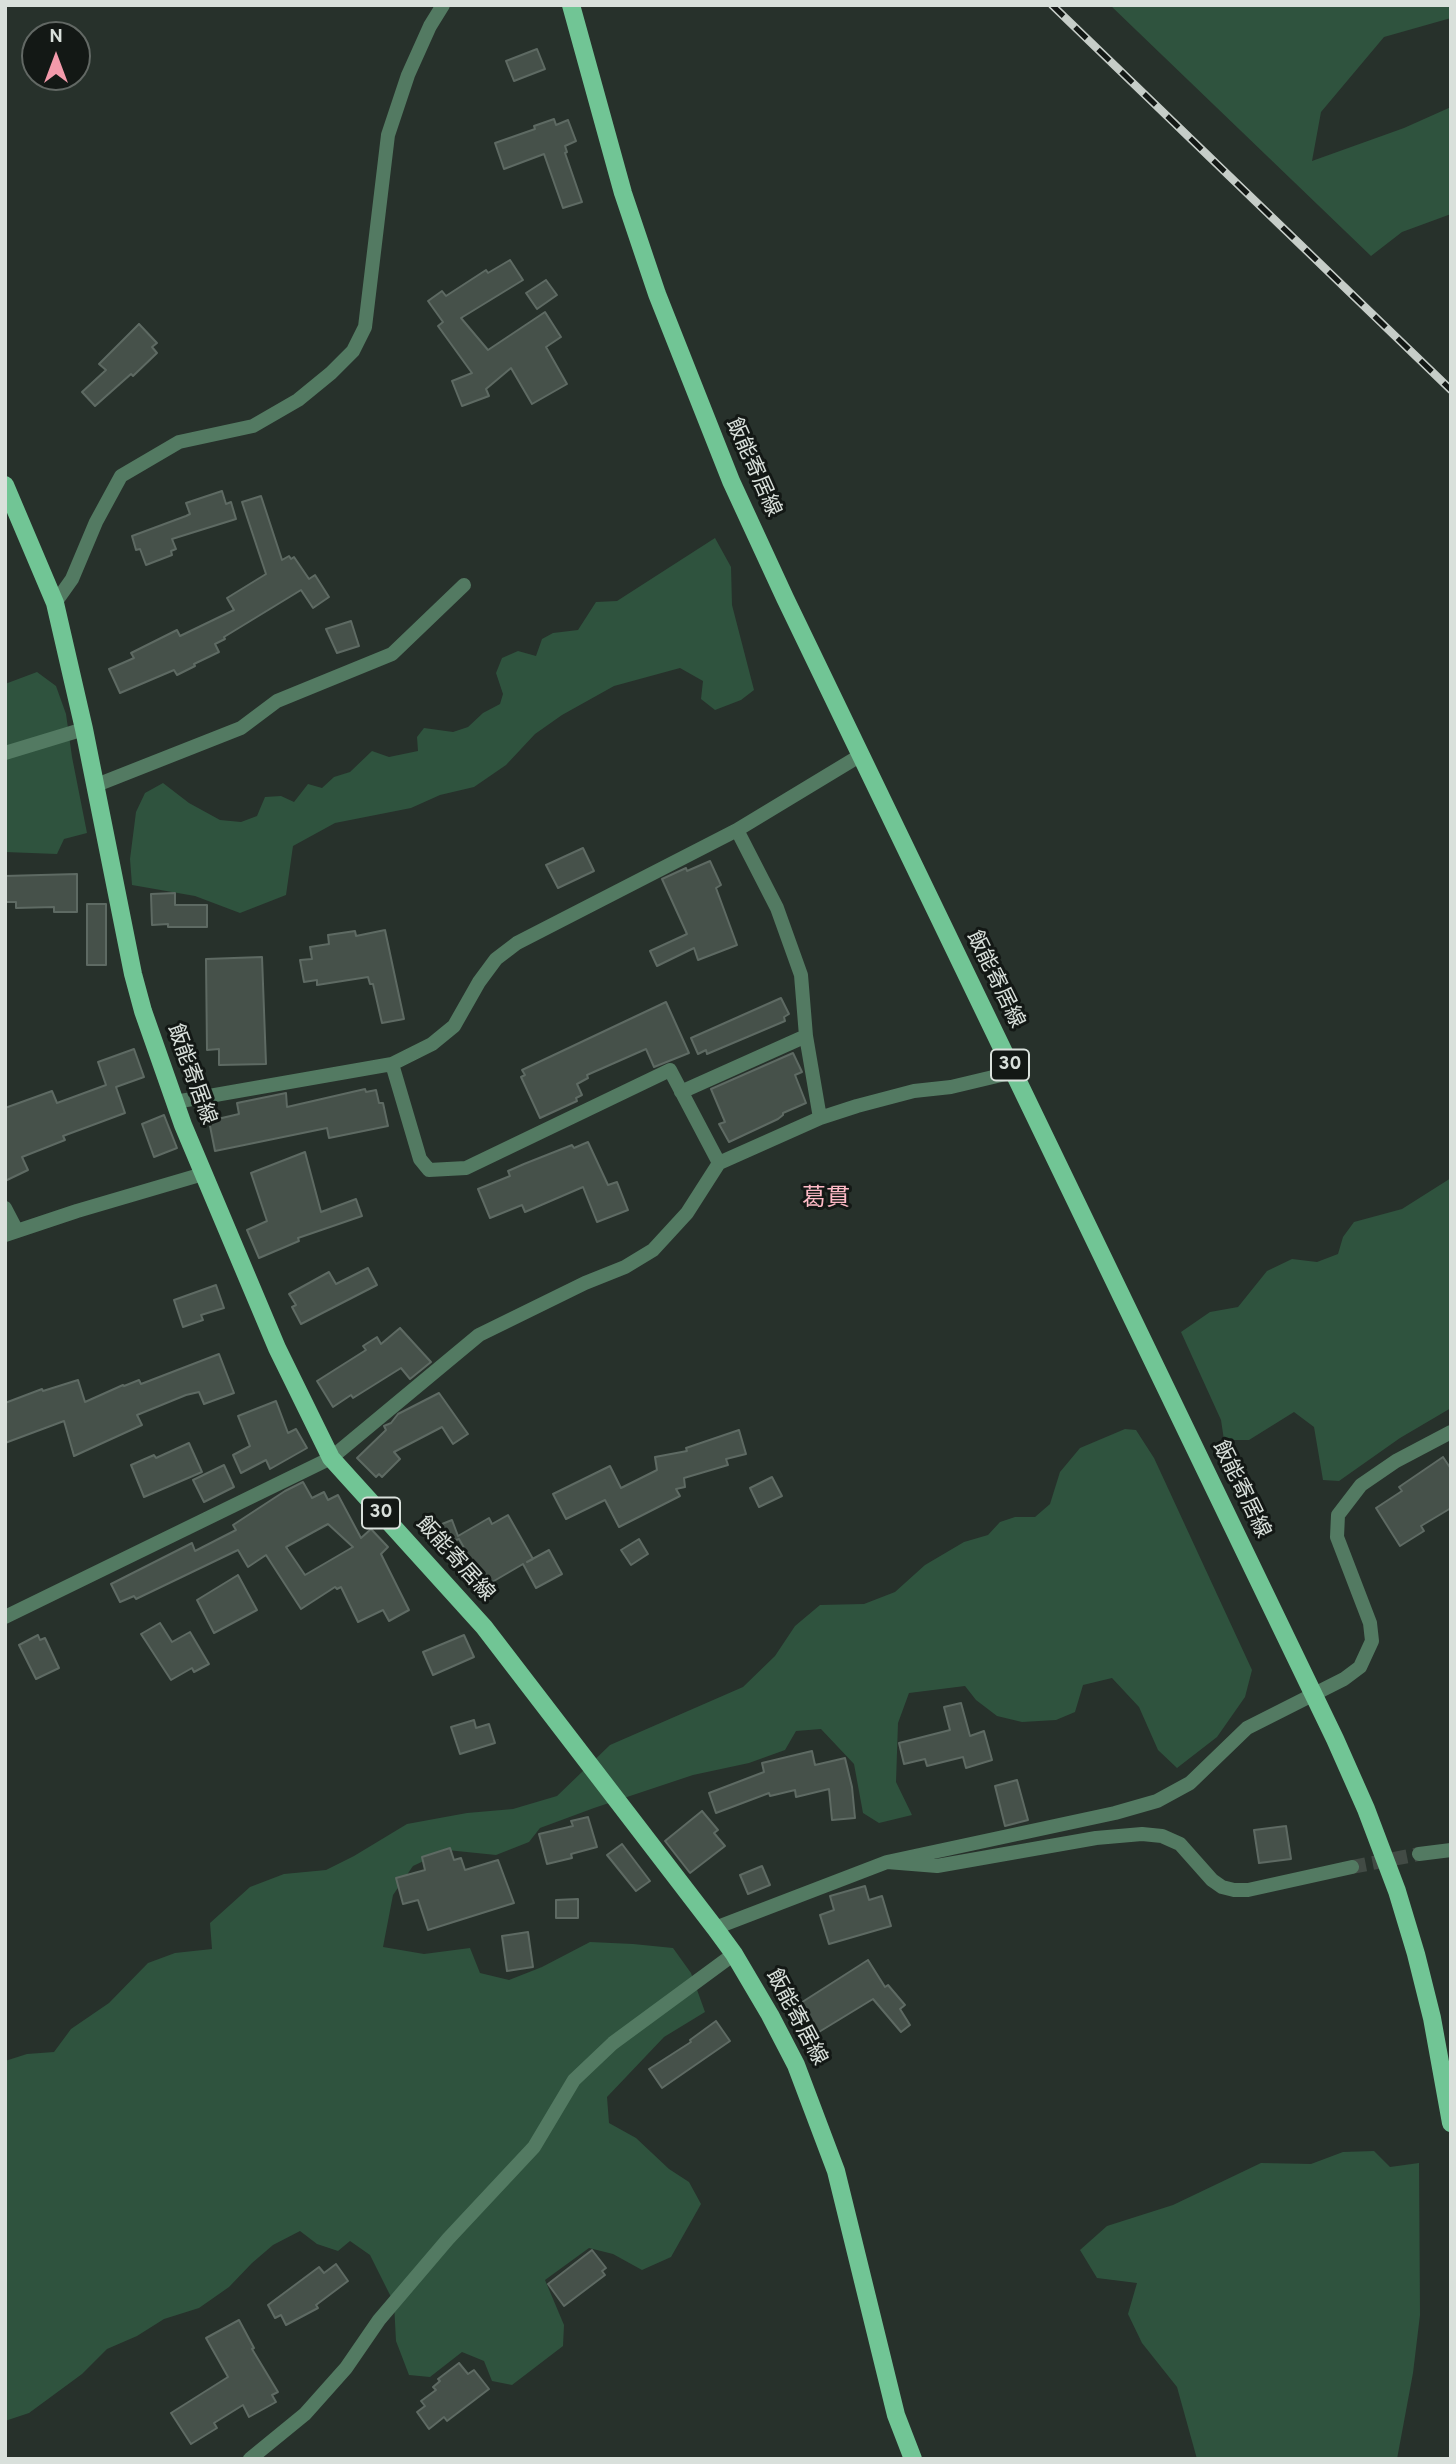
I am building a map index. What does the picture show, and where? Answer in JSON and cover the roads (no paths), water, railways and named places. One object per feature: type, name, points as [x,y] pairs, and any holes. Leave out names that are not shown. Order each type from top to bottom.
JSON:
[{"type":"main road","name":"飯能寄居線","points":[[571,5],[623,193],[688,377],[742,504],[1315,1696],[1366,1809],[1397,1891],[1432,2018],[1451,2123]]},
{"type":"main road","name":"飯能寄居線","points":[[5,485],[55,603],[84,729],[133,974],[156,1049],[203,1174],[277,1348],[331,1458],[484,1627],[715,1928],[734,1954],[770,2015],[796,2065],[836,2171],[896,2415],[913,2459]]},
{"type":"street","points":[[55,603],[72,579],[96,522],[121,476],[179,442],[253,426],[298,400],[353,351],[365,327],[388,135],[408,75],[443,5]]},
{"type":"street","points":[[94,786],[241,728],[277,701],[392,654],[464,585]]},
{"type":"street","points":[[5,753],[84,729]]},
{"type":"street","points":[[175,1102],[392,1064],[432,1044],[454,1026],[479,982],[496,959],[517,943],[737,830],[861,755]]},
{"type":"street","points":[[737,830],[777,908],[801,975],[806,1036],[820,1118]]},
{"type":"street","points":[[681,1092],[806,1036]]},
{"type":"street","points":[[392,1064],[420,1159],[429,1170],[466,1168],[670,1070],[719,1163]]},
{"type":"street","points":[[5,1617],[331,1458],[479,1335],[653,1250],[687,1213],[719,1163],[820,1118],[914,1091],[951,1087],[1014,1072]]},
{"type":"street","points":[[5,1208],[11,1233],[203,1174]]},
{"type":"street","points":[[715,1928],[887,1861],[1115,1813],[1157,1801],[1191,1783],[1247,1728],[1315,1696],[1360,1667],[1372,1641],[1370,1622],[1337,1537],[1338,1515],[1361,1485],[1396,1461],[1451,1432]]},
{"type":"street","points":[[887,1861],[937,1866],[1096,1838],[1142,1834],[1163,1836],[1180,1844],[1212,1880],[1222,1887],[1234,1890],[1248,1890],[1352,1867]]},
{"type":"street","points":[[1419,1854],[1451,1850]]},
{"type":"street","points":[[250,2459],[305,2414],[346,2368],[388,2310],[448,2239],[534,2147],[574,2080],[613,2043],[734,1954]]},
{"type":"tunnel","points":[[1352,1867],[1419,1854]]},
{"type":"railway","points":[[1052,5],[1451,390]]},
{"type":"district","name":"葛貫","points":[[826,1200]]}]
